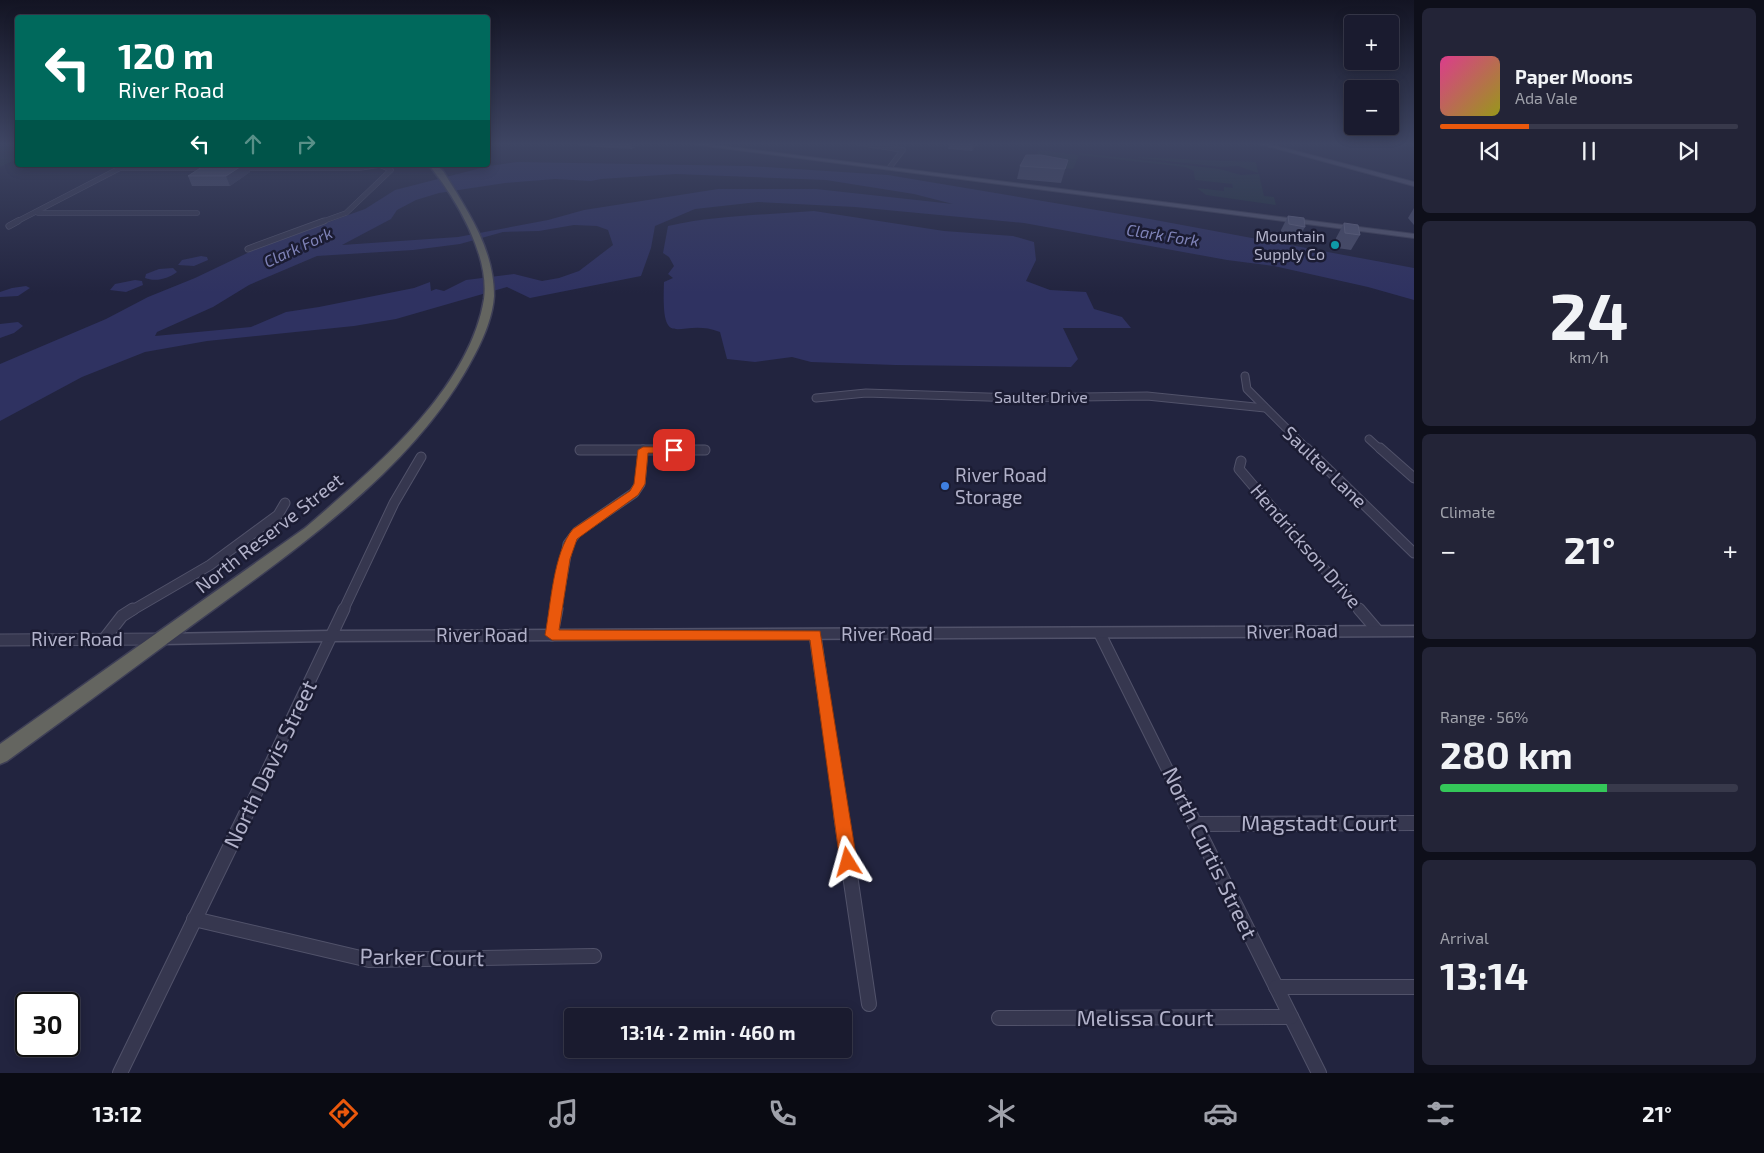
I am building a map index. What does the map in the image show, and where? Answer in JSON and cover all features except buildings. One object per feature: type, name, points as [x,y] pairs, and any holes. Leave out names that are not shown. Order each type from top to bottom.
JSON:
[{"type":"highway","name":"North Reserve Street","points":[[0,756],[310,530],[390,458],[426,419],[461,370],[481,328],[487,304],[488,275],[486,260],[482,247],[454,193]]},
{"type":"main road","points":[[1088,193],[1414,236]]},
{"type":"street","points":[[9,226],[74,193]]},
{"type":"street","points":[[248,249],[346,213],[368,193]]},
{"type":"street","points":[[38,213],[197,213]]},
{"type":"street","name":"Saulter Lane","points":[[1245,376],[1247,389],[1265,408],[1414,553]]},
{"type":"street","name":"Saulter Drive","points":[[816,398],[866,393],[1017,398],[1146,396],[1265,408]]},
{"type":"street","points":[[1370,439],[1414,478]]},
{"type":"street","points":[[580,450],[705,450]]},
{"type":"street","points":[[552,635],[568,544],[576,532],[634,493],[640,484],[643,450]]},
{"type":"street","name":"North Davis Street","points":[[120,1073],[394,503],[421,457]]},
{"type":"street","name":"Hendrickson Drive","points":[[1241,461],[1239,469],[1377,630]]},
{"type":"street","points":[[105,638],[122,616],[210,565],[278,515],[285,504]]},
{"type":"street","name":"River Road","points":[[0,640],[331,636],[1100,634],[1414,631]]},
{"type":"street","name":"North Curtis Street","points":[[1100,634],[1319,1073]]},
{"type":"street","points":[[815,635],[869,1004]]},
{"type":"street","name":"Magstadt Court","points":[[1195,824],[1414,822]]},
{"type":"street","name":"Parker Court","points":[[194,919],[369,960],[594,956]]},
{"type":"street","points":[[1276,987],[1414,987]]},
{"type":"street","name":"Melissa Court","points":[[999,1018],[1291,1017]]},
{"type":"shaded area","points":[[1204,193],[1263,193],[1264,196],[1274,197],[1276,205]]},
{"type":"water","name":"Clark Fork","points":[[390,193],[439,193],[416,200],[397,210],[391,219],[342,245],[458,237],[548,220],[584,210],[692,193],[853,193],[953,204],[908,193],[996,193],[1150,219],[1414,268],[1414,300],[1368,287],[1274,266],[1227,260],[1024,223],[855,207],[758,202],[695,209],[655,226],[651,248],[641,276],[530,298],[507,287],[396,319],[354,326],[207,341],[145,352],[82,377],[0,421],[0,364],[106,319],[148,297],[195,278],[262,246],[365,209]],"holes":[[[574,225],[597,226],[608,230],[613,245],[579,271],[559,278],[542,281],[514,274],[466,280],[444,291],[436,289],[431,291],[430,282],[414,288],[286,312],[251,327],[155,336],[157,332],[213,307],[249,285],[317,256],[413,250],[460,244],[503,232],[539,231]]]},
{"type":"water","points":[[814,211],[944,231],[1013,236],[1034,242],[1036,260],[1026,281],[1050,290],[1086,292],[1094,309],[1122,317],[1131,328],[1063,328],[1078,359],[1071,367],[811,362],[792,357],[755,362],[727,359],[720,332],[705,328],[675,329],[669,327],[664,305],[664,282],[673,278],[668,274],[674,266],[669,257],[663,253],[668,226],[723,217]]},
{"type":"water","points":[[201,256],[207,257],[208,260],[194,266],[178,265],[182,260]]},
{"type":"water","points":[[173,268],[177,272],[166,278],[153,280],[145,278],[146,274],[159,269]]},
{"type":"water","points":[[135,280],[142,281],[143,285],[126,292],[110,290],[115,284]]},
{"type":"water","points":[[26,286],[30,288],[18,296],[0,297],[0,292]]},
{"type":"water","points":[[18,322],[23,326],[14,333],[0,338],[0,324]]},
{"type":"place","name":"Mountain Supply Co","points":[[1335,245]]},
{"type":"place","name":"River Road Storage","points":[[945,486]]},
{"type":"route","points":[[674,450],[643,450],[638,488],[629,498],[576,532],[568,544],[552,635],[815,635],[848,862]]}]
